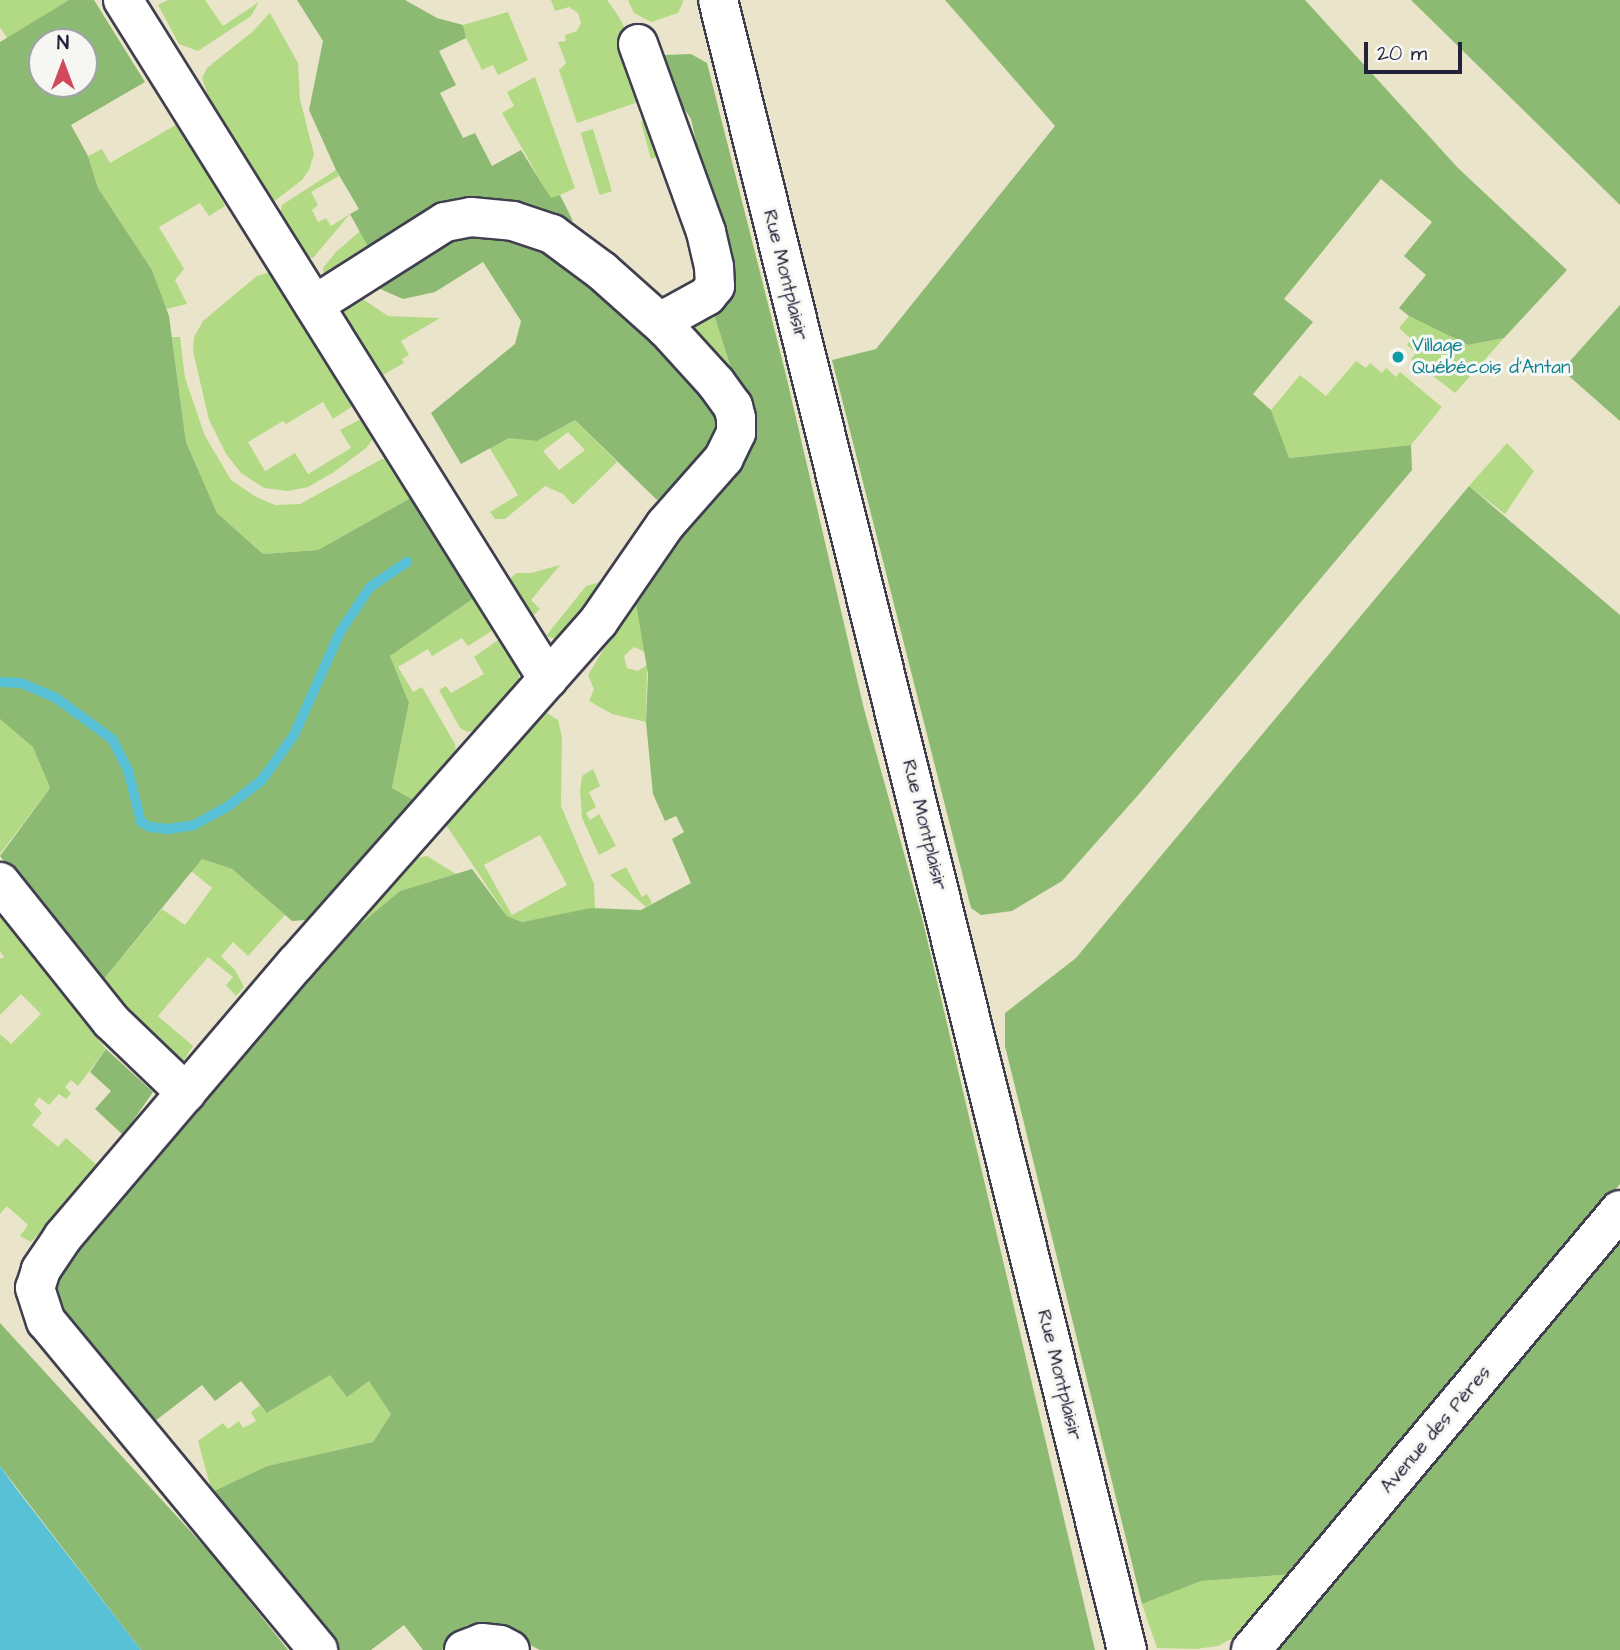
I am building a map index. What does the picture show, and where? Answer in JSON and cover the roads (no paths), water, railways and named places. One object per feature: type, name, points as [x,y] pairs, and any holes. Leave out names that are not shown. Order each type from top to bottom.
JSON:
[{"type":"street","points":[[123,0],[548,678]]},
{"type":"street","name":"Rue Montplaisir","points":[[718,0],[1127,1650]]},
{"type":"street","points":[[639,44],[706,232],[714,267],[715,286],[707,296],[673,315],[666,328]]},
{"type":"street","points":[[314,305],[444,222],[471,217],[513,220],[552,234],[602,271],[666,328],[733,406],[736,433],[724,458],[665,525],[598,622],[186,1093],[52,1252],[38,1279],[37,1301],[46,1321],[86,1374],[318,1650]]},
{"type":"street","points":[[0,882],[111,1021],[186,1093]]},
{"type":"street","name":"Avenue des Pères","points":[[1251,1650],[1620,1210]]},
{"type":"street","points":[[464,1650],[482,1643],[500,1645],[510,1650]]},
{"type":"water","points":[[0,1466],[15,1487],[141,1650],[0,1650]]},
{"type":"waterway","points":[[0,682],[21,683],[56,698],[112,739],[128,770],[141,822],[150,827],[167,829],[194,825],[227,807],[262,780],[294,735],[340,632],[370,587],[407,562]]},
{"type":"place","name":"Village Québécois d'Antan","points":[[1398,357]]}]
